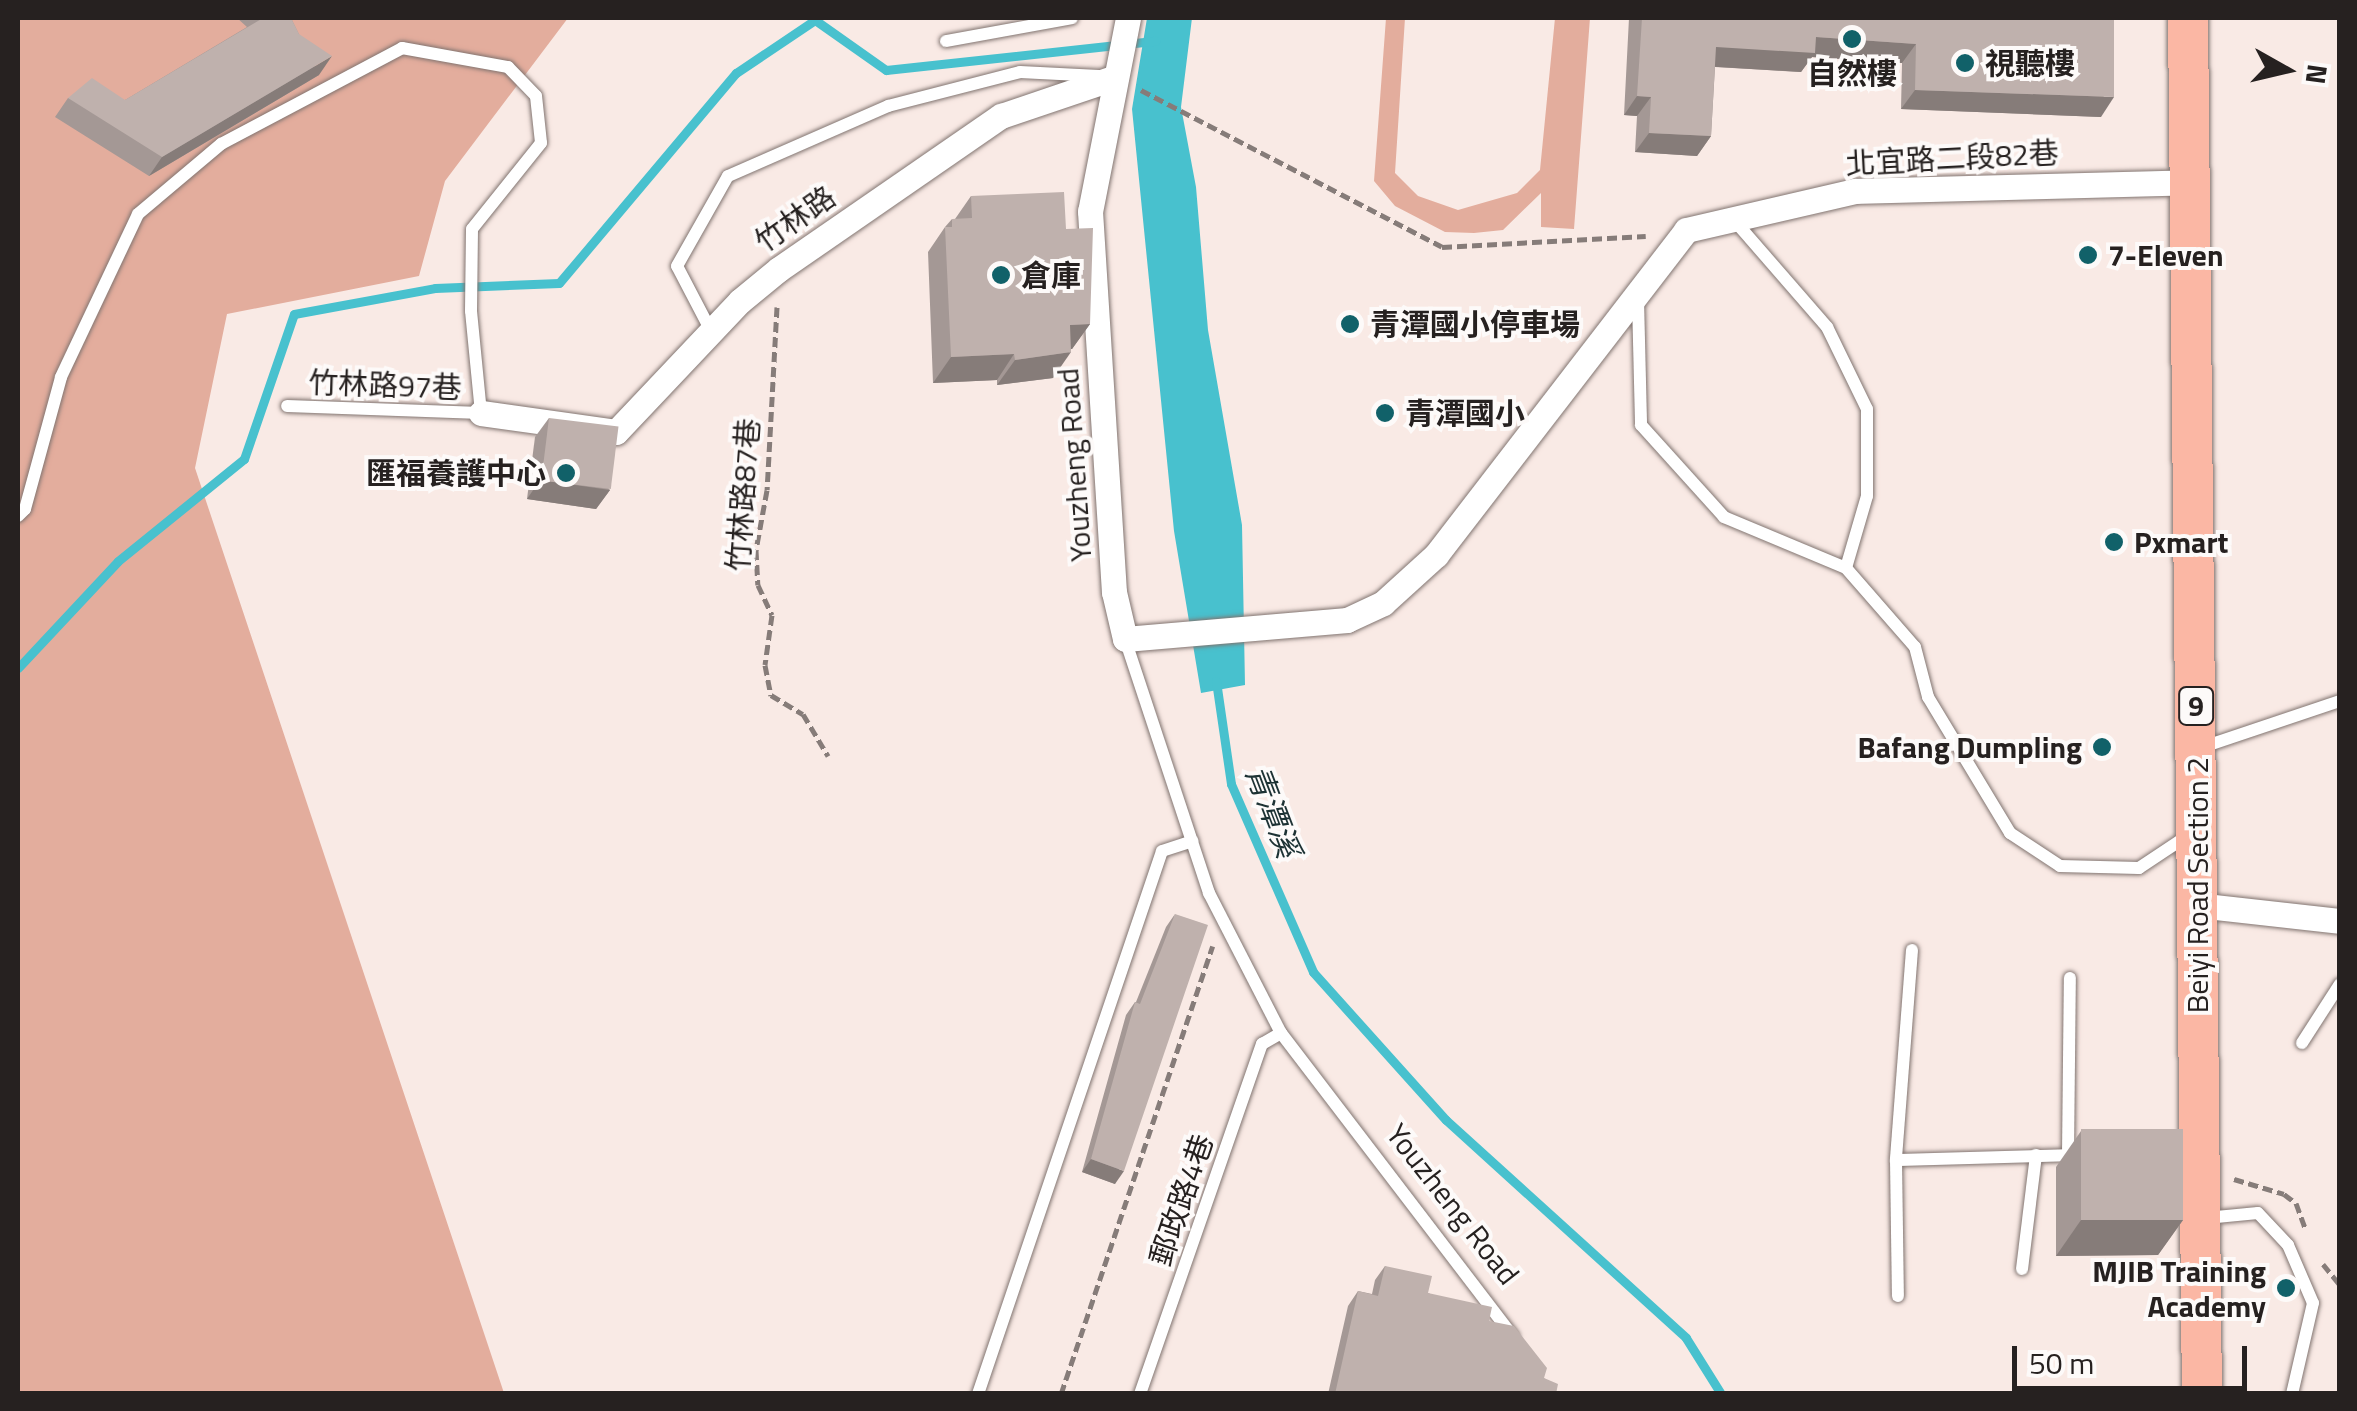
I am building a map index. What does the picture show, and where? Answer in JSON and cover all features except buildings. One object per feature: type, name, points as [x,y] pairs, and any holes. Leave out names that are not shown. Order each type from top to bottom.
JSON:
[{"type":"main road","name":"Beiyi Road Section 2","points":[[2188,18],[2197,905],[2190,1154],[2198,1218],[2202,1394]]},
{"type":"street","points":[[1116,76],[1128,18]]},
{"type":"street","name":"竹林路","points":[[481,413],[616,432],[711,332],[779,269],[1002,116],[1116,76]]},
{"type":"street","name":"Youzheng Road","points":[[1116,76],[1090,211],[1114,592],[1125,639]]},
{"type":"street","name":"北宜路二段82巷","points":[[1125,639],[1347,620],[1383,603],[1436,556],[1686,230],[1856,191],[2188,182]]},
{"type":"street","points":[[2197,905],[2340,921]]},
{"type":"lane","points":[[946,41],[1072,18]]},
{"type":"lane","points":[[18,516],[25,508],[61,376],[138,214],[221,144],[402,48],[508,67],[536,96],[541,143],[472,230],[471,311],[481,413]]},
{"type":"lane","points":[[711,332],[676,266],[728,176],[888,106],[1020,72],[1116,76]]},
{"type":"lane","points":[[1733,219],[1828,327],[1867,409],[1867,496],[1846,568]]},
{"type":"lane","points":[[1638,292],[1641,425],[1724,517],[1846,568],[1915,647],[1928,697],[2010,833],[2060,866],[2138,868],[2196,830]]},
{"type":"lane","name":"竹林路97巷","points":[[287,406],[481,413]]},
{"type":"lane","name":"Youzheng Road","points":[[1125,639],[1192,840],[1228,931],[1280,1032],[1523,1348]]},
{"type":"lane","points":[[2196,750],[2333,701],[2340,691]]},
{"type":"lane","points":[[978,1394],[1162,851],[1192,840]]},
{"type":"lane","points":[[1898,1296],[1896,1160],[1912,950]]},
{"type":"lane","points":[[2068,1155],[2070,978]]},
{"type":"lane","points":[[2302,1044],[2340,984]]},
{"type":"lane","name":"郵政路4巷","points":[[1140,1394],[1262,1044],[1280,1032]]},
{"type":"lane","points":[[1896,1160],[2086,1155]]},
{"type":"lane","points":[[2022,1268],[2036,1156]]},
{"type":"lane","points":[[2198,1218],[2258,1213],[2288,1245],[2313,1303],[2292,1394]]},
{"type":"path","points":[[1116,76],[1251,153],[1442,247],[1636,238]]},
{"type":"path","name":"竹林路87巷","points":[[779,269],[766,490],[756,550],[758,586],[772,616],[765,664],[771,695],[803,714],[828,756]]},
{"type":"path","points":[[1061,1394],[1216,937],[1228,931]]},
{"type":"shaded area","points":[[18,18],[568,18],[445,181],[419,276],[227,314],[195,468],[504,1393],[18,1393]]},
{"type":"shaded area","points":[[1386,18],[1405,18],[1395,173],[1418,196],[1458,210],[1517,193],[1540,170],[1555,18],[1590,18],[1574,229],[1541,227],[1541,193],[1503,230],[1474,233],[1445,232],[1395,206],[1374,181]]},
{"type":"water","points":[[1147,18],[1192,18],[1181,107],[1196,187],[1208,330],[1242,525],[1245,685],[1201,693],[1174,531],[1132,109]]},
{"type":"waterway","points":[[18,668],[118,561],[244,459],[294,314],[435,288],[559,283],[736,73],[815,20],[886,70],[1155,41]]},
{"type":"waterway","name":"青潭溪","points":[[1216,681],[1231,784],[1313,972],[1446,1120],[1686,1338],[1721,1394]]},
{"type":"place","name":"自然樓","points":[[1852,39]]},
{"type":"place","name":"視聽樓","points":[[1965,63]]},
{"type":"place","name":"7-Eleven","points":[[2088,255]]},
{"type":"place","name":"倉庫","points":[[1001,275]]},
{"type":"place","name":"青潭國小停車場","points":[[1350,324]]},
{"type":"place","name":"青潭國小","points":[[1385,413]]},
{"type":"place","name":"匯福養護中心","points":[[566,473]]},
{"type":"place","name":"Pxmart","points":[[2114,542]]},
{"type":"place","name":"Bafang Dumpling","points":[[2102,747]]},
{"type":"place","name":"MJIB Training Academy","points":[[2286,1288]]}]
